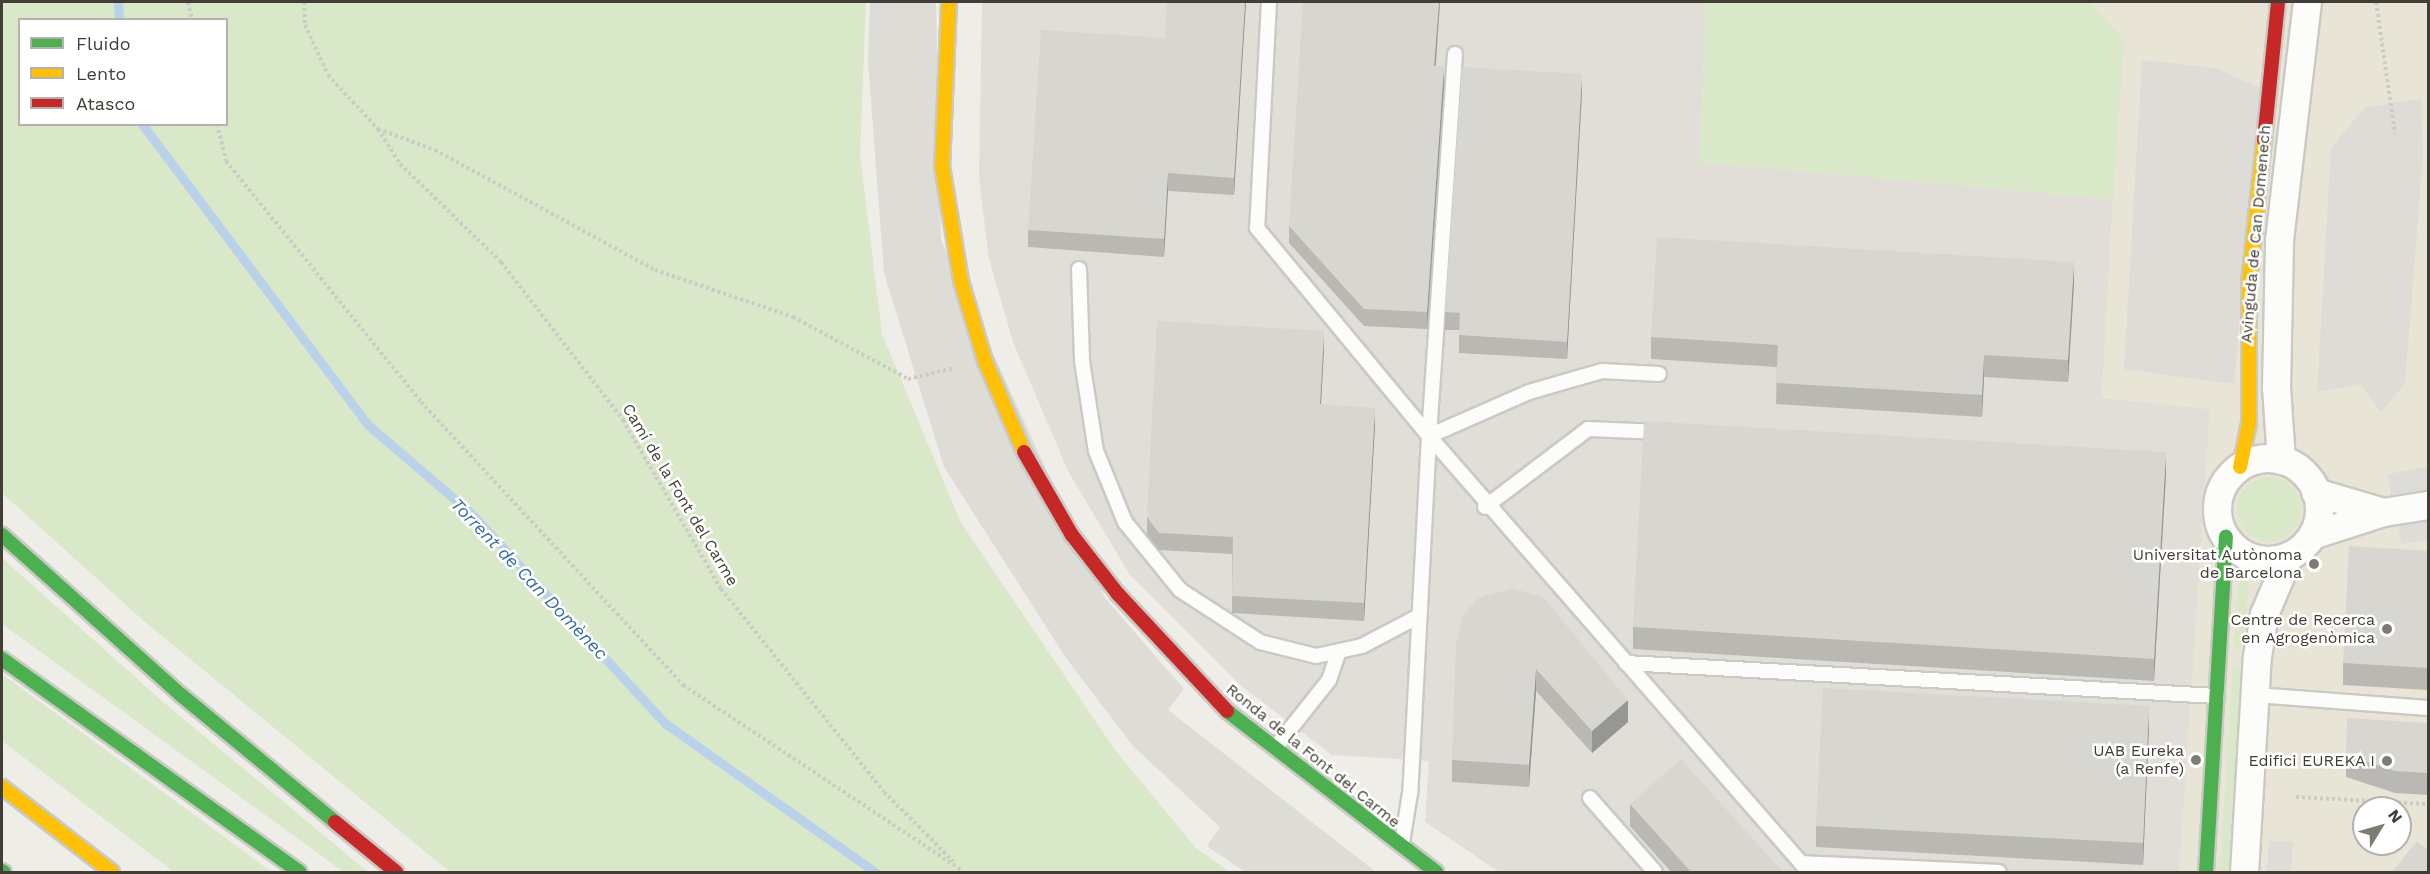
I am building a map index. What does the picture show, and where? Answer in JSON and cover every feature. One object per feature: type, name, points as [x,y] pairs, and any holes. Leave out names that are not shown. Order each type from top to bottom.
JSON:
[{"type":"main road","name":"Ronda de la Font del Carme","points":[[948,2],[942,166],[960,281],[985,361],[1026,456],[1072,535],[1118,594],[1221,706],[1436,873]]},
{"type":"main road","name":"Avinguda de Can Domenech","points":[[2240,467],[2249,423],[2249,283],[2278,2]]},
{"type":"main road","points":[[2,535],[181,695],[396,873]]},
{"type":"main road","points":[[2206,873],[2226,537]]},
{"type":"main road","points":[[2,660],[300,873]]},
{"type":"main road","points":[[2,787],[112,873]]},
{"type":"street","name":"Avinguda de Can Domenech","points":[[2281,460],[2276,387],[2279,240],[2307,2]]},
{"type":"street","points":[[2289,555],[2254,558],[2226,537],[2218,499],[2240,467],[2260,459],[2281,460],[2300,470],[2315,492],[2319,511],[2312,535]]},
{"type":"street","points":[[2315,492],[2382,512]]},
{"type":"street","points":[[2244,873],[2264,614],[2289,555],[2312,535],[2382,512],[2428,505]]},
{"type":"lane","points":[[1269,2],[1257,228],[1485,507],[1626,663],[1805,868],[1999,873]]},
{"type":"lane","points":[[1401,848],[1410,793],[1429,436],[1455,54]]},
{"type":"lane","points":[[1079,269],[1082,361],[1096,451],[1125,522],[1179,590],[1218,619],[1260,642],[1316,656],[1338,654],[1419,616]]},
{"type":"lane","points":[[1429,436],[1528,392],[1602,371],[1659,374]]},
{"type":"lane","points":[[1485,507],[1588,429],[1682,433]]},
{"type":"lane","points":[[1274,748],[1329,680],[1338,654]]},
{"type":"lane","points":[[1626,663],[2218,696]]},
{"type":"lane","points":[[2256,695],[2428,708]]},
{"type":"lane","points":[[1590,798],[1655,873]]},
{"type":"path","points":[[188,2],[192,18]]},
{"type":"path","name":"Camí de la Font del Carme","points":[[304,2],[305,25],[328,75],[378,129],[400,164],[501,262],[623,420],[721,589],[884,792],[964,873]]},
{"type":"path","points":[[2376,2],[2395,134]]},
{"type":"path","points":[[218,126],[226,160],[422,402],[683,685],[960,868]]},
{"type":"path","name":"Camí de la Font del Carme","points":[[378,129],[435,150],[655,270],[793,317],[908,379],[954,368]]},
{"type":"path","points":[[2296,797],[2428,804]]},
{"type":"shaded area","points":[[870,2],[936,2],[941,240],[1105,598],[1184,689],[1168,710],[1376,872],[1245,872],[1207,846],[1220,827],[1133,746],[1066,658],[944,467],[884,273],[868,61]]},
{"type":"shaded area","points":[[982,2],[1706,2],[1700,162],[2113,199],[2102,397],[2210,409],[2182,872],[1499,872],[1425,822],[1429,761],[1332,755],[1239,684],[1130,575],[1069,473],[1013,342],[989,259],[979,177]]},
{"type":"shaded area","name":"Universitat Autònoma de Barcelona","points":[[1706,2],[2428,2],[2428,872],[2179,872],[2210,409],[2102,398],[2113,199],[1700,162]]},
{"type":"shaded area","points":[[2142,60],[2215,68],[2263,89],[2234,384],[2124,369]]},
{"type":"shaded area","points":[[2421,99],[2423,155],[2405,384],[2381,412],[2360,384],[2317,392],[2331,148],[2365,107]]},
{"type":"shaded area","points":[[2428,467],[2428,490],[2391,496],[2388,474]]},
{"type":"shaded area","points":[[2428,518],[2428,540],[2401,544],[2398,522]]},
{"type":"shaded area","points":[[2269,841],[2293,841],[2291,872],[2267,872]]},
{"type":"green space","points":[[2,2],[866,2],[860,156],[882,334],[961,523],[1115,750],[1196,848],[1230,872],[450,872],[145,622],[2,493]]},
{"type":"green space","points":[[1706,2],[2090,2],[2124,40],[2113,199],[1700,162]]},
{"type":"green space","points":[[2269,477],[2287,483],[2295,491],[2301,509],[2295,527],[2287,535],[2269,541],[2251,535],[2243,527],[2237,509],[2243,491],[2251,483]]},
{"type":"green space","points":[[2,558],[162,701],[368,872],[344,872],[2,624]]},
{"type":"green space","points":[[2239,571],[2249,572],[2244,648],[2234,647]]},
{"type":"green space","points":[[2233,667],[2243,668],[2231,872],[2220,872]]},
{"type":"green space","points":[[2,674],[272,872],[174,872],[2,741]]},
{"type":"building","points":[[1167,2],[1245,2],[1234,178],[1168,173],[1164,239],[1028,230],[1041,30],[1165,38]]},
{"type":"building","points":[[1303,2],[1439,2],[1434,66],[1444,66],[1427,312],[1364,309],[1289,226]]},
{"type":"building","points":[[1462,67],[1582,74],[1567,342],[1459,335],[1460,313],[1445,312]]},
{"type":"building","points":[[1657,237],[2074,262],[2068,360],[1984,355],[1982,395],[1776,383],[1778,345],[1651,337]]},
{"type":"building","points":[[1157,321],[1324,331],[1320,404],[1375,408],[1364,603],[1232,596],[1233,537],[1159,533],[1147,517]]},
{"type":"building","points":[[1644,421],[2166,452],[2154,659],[1633,627]]},
{"type":"building","name":"Centre de Recerca en Agrogenòmica","points":[[2349,546],[2428,551],[2428,668],[2343,663]]},
{"type":"building","points":[[1513,588],[1544,598],[1628,700],[1592,731],[1536,669],[1529,765],[1452,760],[1456,644],[1464,614],[1478,598]]},
{"type":"building","points":[[1823,688],[2149,706],[2143,843],[1816,826]]},
{"type":"building","points":[[2347,718],[2428,723],[2428,773],[2395,771],[2346,755]]},
{"type":"building","points":[[1681,759],[1784,873],[1692,873],[1630,804]]},
{"type":"building","points":[[2417,841],[2428,850],[2428,873],[2391,873],[2405,856],[2412,856],[2412,847]]},
{"type":"waterway","name":"Torrent de Can Domènec","points":[[118,2],[119,18]]},
{"type":"waterway","name":"Torrent de Can Domènec","points":[[144,126],[367,424],[471,513],[666,724],[875,872]]},
{"type":"traffic: fast","points":[[2,535],[181,695],[335,822]]},
{"type":"traffic: fast","points":[[2206,872],[2226,537]]},
{"type":"traffic: fast","points":[[2,659],[300,872]]},
{"type":"traffic: fast","points":[[1227,711],[1436,872]]},
{"type":"traffic: slow","points":[[949,2],[942,166],[961,281],[985,361],[1024,452]]},
{"type":"traffic: slow","points":[[2240,467],[2249,423],[2249,283],[2264,140]]},
{"type":"traffic: slow","points":[[2,787],[112,872]]},
{"type":"traffic: jam","points":[[2264,140],[2278,2]]},
{"type":"traffic: jam","points":[[1024,452],[1072,535],[1118,594],[1227,711]]},
{"type":"traffic: jam","points":[[335,822],[396,872]]},
{"type":"place","name":"Universitat Autònoma de Barcelona","points":[[2314,564]]},
{"type":"place","name":"Centre de Recerca en Agrogenòmica","points":[[2387,629]]},
{"type":"place","name":"UAB Eureka (a Renfe)","points":[[2196,760]]},
{"type":"place","name":"Edifici EUREKA I","points":[[2387,761]]}]
